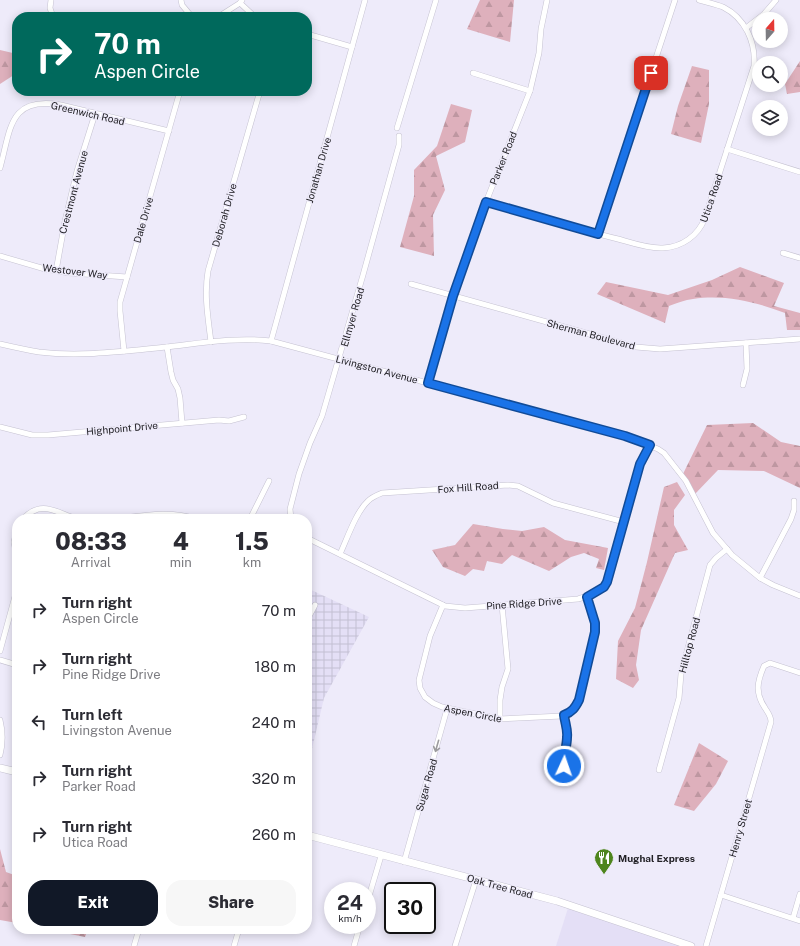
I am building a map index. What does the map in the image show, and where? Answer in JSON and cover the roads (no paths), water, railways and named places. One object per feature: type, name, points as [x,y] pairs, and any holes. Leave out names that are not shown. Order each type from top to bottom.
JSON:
[{"type":"main road","points":[[0,768],[12,771]]},
{"type":"main road","name":"Oak Tree Road","points":[[312,837],[562,903],[691,946]]},
{"type":"street","points":[[51,0],[50,8],[51,12]]},
{"type":"street","points":[[180,0],[188,12]]},
{"type":"street","name":"Jonathan Drive","points":[[271,341],[366,0]]},
{"type":"street","points":[[397,128],[436,0]]},
{"type":"street","name":"Parker Road","points":[[428,383],[453,296],[486,202],[530,91],[539,53],[541,29],[547,0]]},
{"type":"street","points":[[598,234],[675,0]]},
{"type":"street","name":"Utica Road","points":[[486,202],[652,248],[673,247],[691,238],[702,226],[754,66],[754,49],[751,38],[746,28],[738,18],[719,6],[699,0]]},
{"type":"street","points":[[746,28],[764,14],[776,0]]},
{"type":"street","points":[[226,12],[241,2],[250,12]]},
{"type":"street","points":[[312,35],[352,47]]},
{"type":"street","points":[[473,73],[530,91]]},
{"type":"street","name":"Dale Drive","points":[[124,351],[120,302],[179,96]]},
{"type":"street","name":"Deborah Drive","points":[[211,342],[206,306],[206,284],[208,271],[259,96]]},
{"type":"street","name":"Greenwich Road","points":[[0,168],[13,120],[19,112],[33,105],[50,103],[169,131]]},
{"type":"street","name":"Crestmont Avenue","points":[[56,271],[65,221],[95,114]]},
{"type":"street","name":"Ellmyer Road","points":[[291,514],[290,509],[300,474],[310,443],[322,416],[340,359],[399,145],[399,136]]},
{"type":"street","points":[[727,149],[800,172]]},
{"type":"street","points":[[783,253],[800,258]]},
{"type":"street","name":"Westover Way","points":[[0,256],[56,271],[127,277]]},
{"type":"street","name":"Sherman Boulevard","points":[[411,284],[636,347],[660,349],[800,339]]},
{"type":"street","name":"Livingston Avenue","points":[[0,344],[40,352],[88,353],[124,351],[244,339],[271,341],[625,436],[650,445],[664,453],[686,481],[713,533],[741,564],[773,586],[800,596]]},
{"type":"street","points":[[742,385],[747,369],[746,343]]},
{"type":"street","points":[[167,347],[172,376],[180,398],[182,423]]},
{"type":"street","name":"Highpoint Drive","points":[[0,427],[32,434],[48,435],[219,420],[229,421],[244,417]]},
{"type":"street","name":"Pine Ridge Drive","points":[[312,540],[443,605],[465,608],[587,597],[604,587],[607,582],[640,464],[650,445]]},
{"type":"street","points":[[252,514],[269,481]]},
{"type":"street","name":"Fox Hill Road","points":[[340,554],[360,511],[367,501],[382,493],[508,485],[518,486],[553,503],[624,522]]},
{"type":"street","points":[[760,578],[791,519],[794,510],[794,501]]},
{"type":"street","points":[[30,514],[44,509],[57,510],[66,514]]},
{"type":"street","name":"Hilltop Road","points":[[659,770],[679,698],[681,674],[710,565],[726,549]]},
{"type":"street","points":[[564,766],[563,759],[567,734],[564,715],[570,713],[579,700],[595,632],[595,623],[587,597]]},
{"type":"street","points":[[312,611],[315,605]]},
{"type":"street","name":"Aspen Circle","points":[[443,605],[430,636],[419,680],[420,688],[425,697],[433,703],[448,709],[500,719],[564,715]]},
{"type":"street","points":[[500,719],[502,687],[508,669],[502,605]]},
{"type":"street","points":[[0,651],[12,607]]},
{"type":"street","points":[[0,660],[12,664]]},
{"type":"street","name":"Henry Street","points":[[706,946],[770,728],[771,718],[758,693],[758,685],[764,666],[770,663],[800,672]]},
{"type":"street","name":"Sugar Road","points":[[404,862],[448,709]]},
{"type":"street","points":[[0,720],[3,729],[3,738],[0,755]]},
{"type":"street","points":[[373,882],[381,856]]},
{"type":"street","points":[[455,946],[476,880]]},
{"type":"street","points":[[793,918],[800,894]]},
{"type":"street","points":[[721,895],[800,921]]},
{"type":"street","points":[[134,946],[138,934]]},
{"type":"street","points":[[234,946],[238,934]]},
{"type":"street","points":[[354,946],[357,934]]},
{"type":"place","name":"Mughal Express","points":[[604,875]]}]
